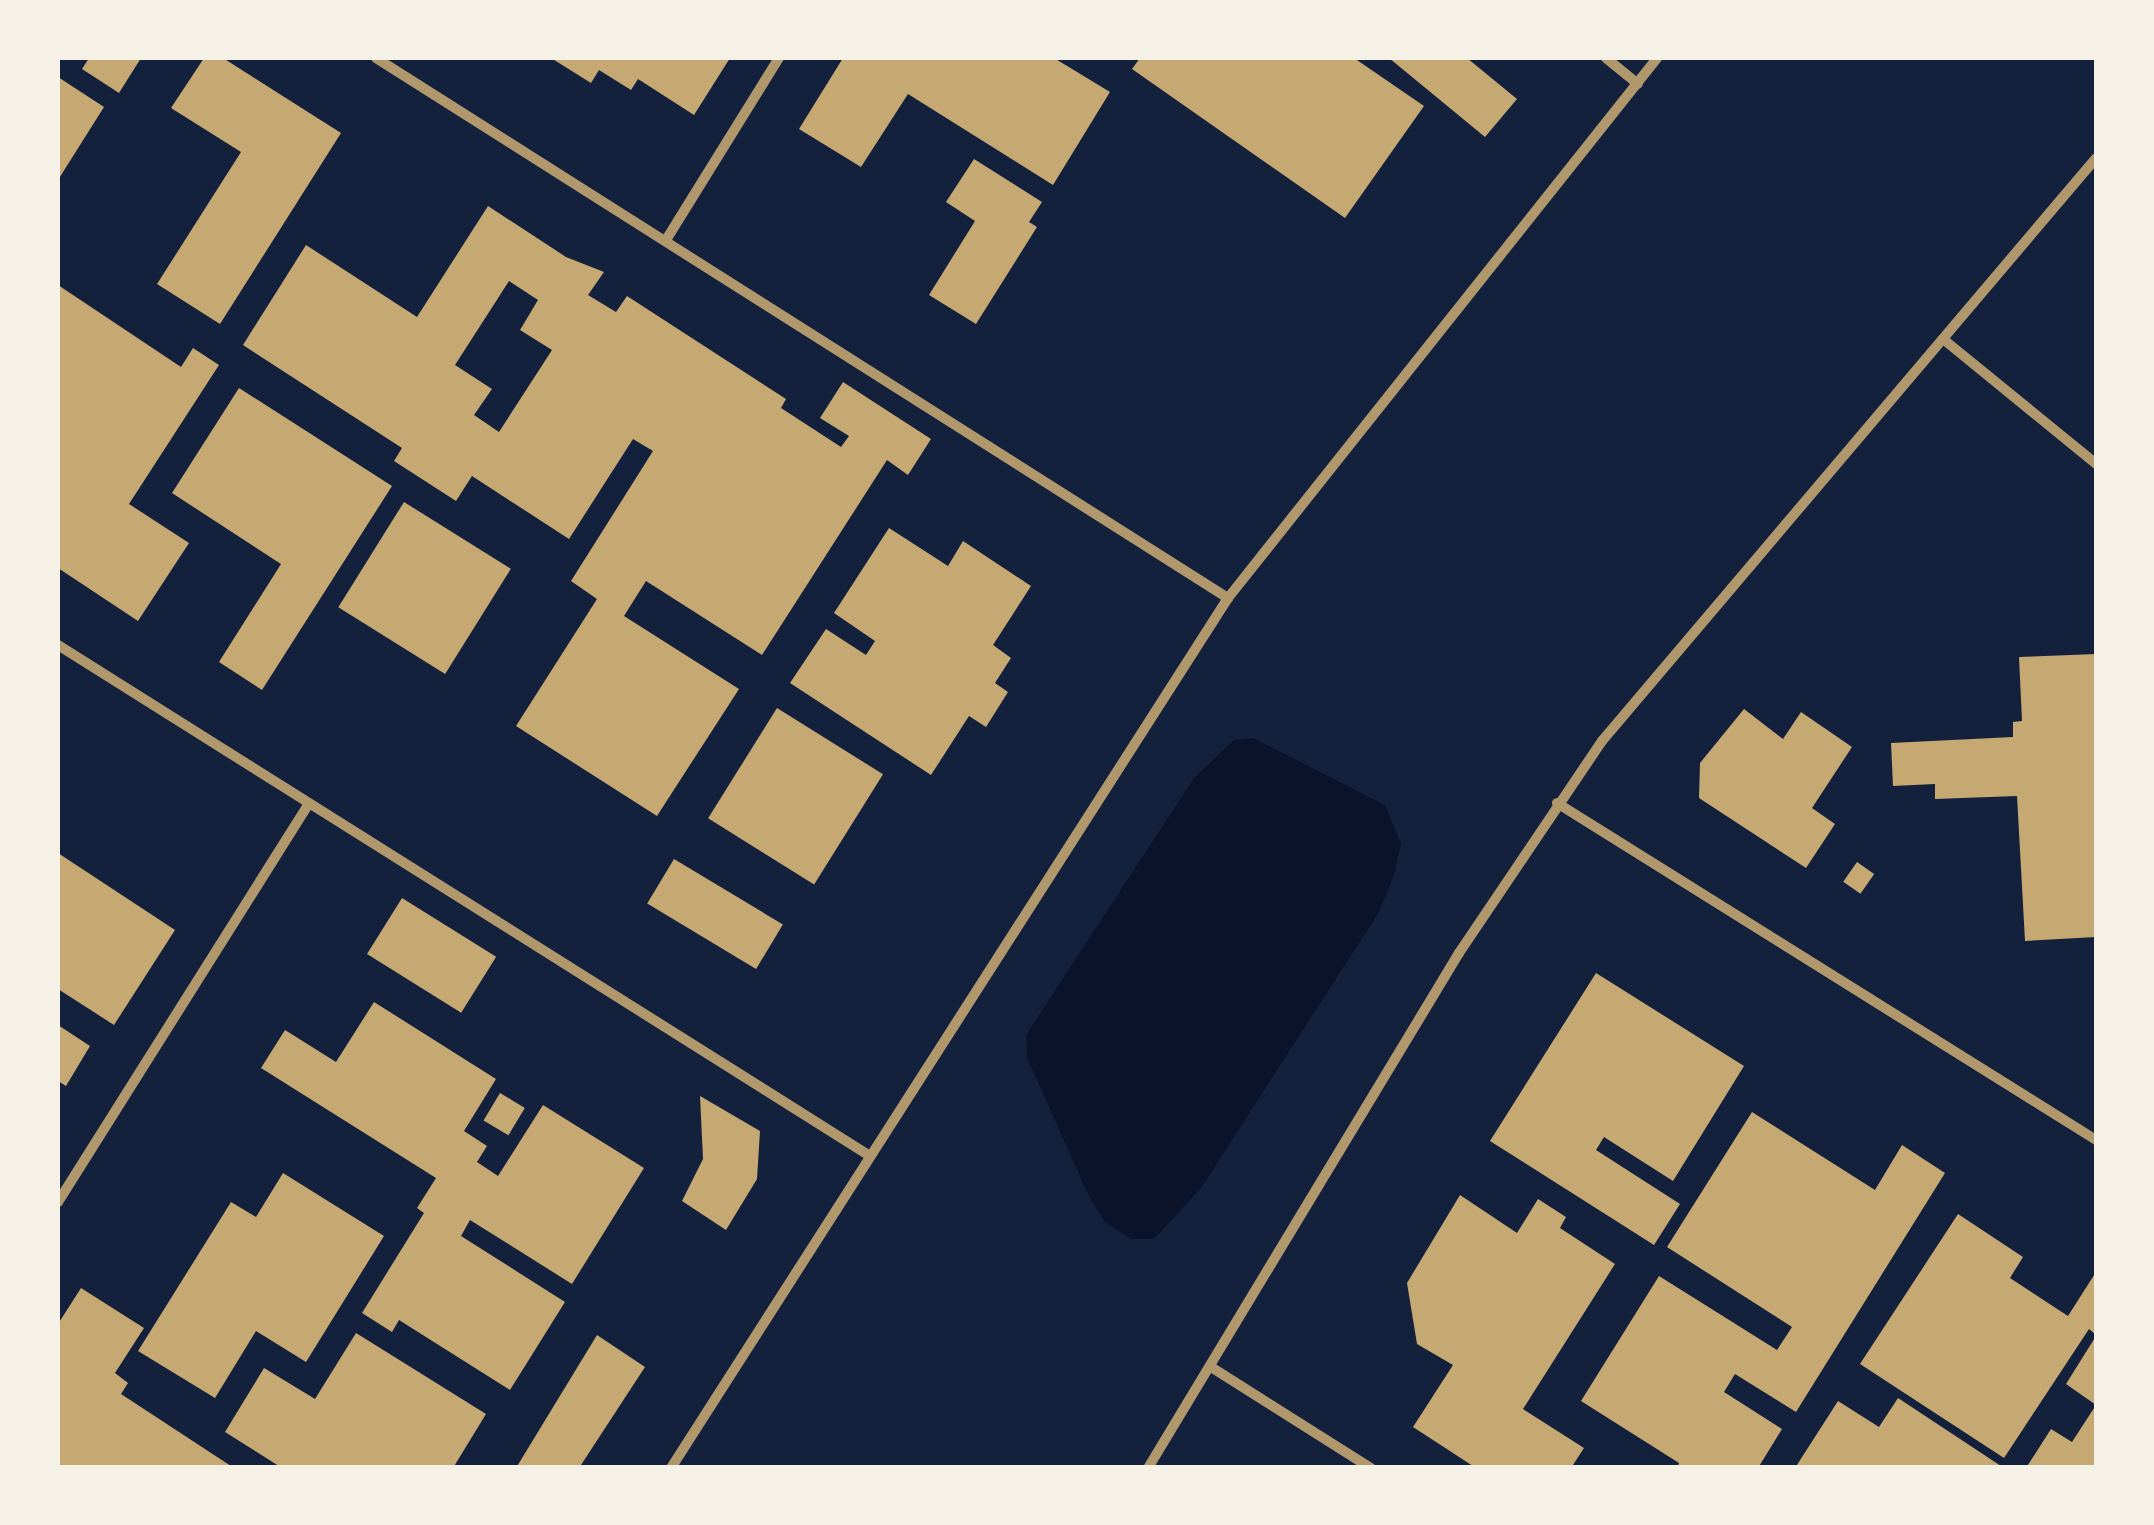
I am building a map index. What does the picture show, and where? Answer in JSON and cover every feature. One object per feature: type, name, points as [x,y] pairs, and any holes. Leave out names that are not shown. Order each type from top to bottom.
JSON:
[{"type":"street","points":[[376,58],[1228,598]]},
{"type":"street","points":[[666,240],[780,58]]},
{"type":"street","points":[[1606,58],[1638,84]]},
{"type":"street","points":[[672,1468],[867,1154],[1228,598],[1657,58]]},
{"type":"street","points":[[1148,1468],[1557,803],[1648,680],[2096,158]]},
{"type":"street","points":[[1943,340],[2096,464]]},
{"type":"street","points":[[58,644],[867,1154]]},
{"type":"street","points":[[58,1202],[309,802]]},
{"type":"street","points":[[1557,803],[2096,1140]]},
{"type":"street","points":[[1211,1367],[1371,1468]]},
{"type":"water","points":[[1253,738],[1385,805],[1401,844],[1394,875],[1379,912],[1201,1188],[1154,1239],[1131,1239],[1104,1221],[1089,1196],[1027,1058],[1026,1035],[1194,778],[1234,740]]},
{"type":"building","points":[[89,58],[141,58],[119,93],[82,69]]},
{"type":"building","points":[[204,58],[223,58],[341,133],[220,324],[157,284],[241,152],[171,108]]},
{"type":"building","points":[[551,58],[730,58],[694,115],[638,79],[631,90],[599,70],[591,83]]},
{"type":"building","points":[[843,58],[1054,58],[1110,92],[1053,185],[908,94],[861,167],[799,129]]},
{"type":"building","points":[[1140,58],[1354,58],[1424,106],[1345,218],[1132,69]]},
{"type":"building","points":[[1389,58],[1467,58],[1517,99],[1485,137]]},
{"type":"building","points":[[58,77],[104,107],[58,180]]},
{"type":"building","points":[[974,159],[1042,202],[1029,222],[1037,227],[976,324],[929,295],[975,221],[946,202]]},
{"type":"building","points":[[488,206],[566,257],[604,272],[588,295],[616,312],[627,296],[786,399],[781,408],[841,447],[849,436],[820,418],[843,382],[931,439],[908,475],[887,460],[762,655],[646,581],[624,616],[739,689],[657,816],[516,726],[597,599],[571,581],[653,451],[633,439],[569,539],[472,476],[456,501],[394,461],[402,448],[243,345],[306,245],[417,317]],"holes":[[[509,281],[538,300],[520,330],[552,350],[499,432],[474,415],[492,389],[455,365]]]},
{"type":"building","points":[[58,285],[181,367],[193,348],[219,365],[129,504],[189,543],[138,621],[58,568]]},
{"type":"building","points":[[239,388],[392,486],[262,690],[219,662],[281,564],[172,493]]},
{"type":"building","points":[[404,502],[511,569],[445,674],[338,607]]},
{"type":"building","points":[[889,528],[948,566],[963,541],[1031,586],[993,645],[1011,658],[995,683],[1008,692],[986,727],[969,716],[931,775],[790,683],[826,629],[866,655],[875,641],[834,613]]},
{"type":"building","points":[[2096,654],[2096,937],[2025,941],[2017,796],[1935,799],[1935,784],[1893,786],[1891,743],[2013,737],[2013,722],[2022,721],[2019,657]]},
{"type":"building","points":[[777,708],[883,774],[814,884],[708,818]]},
{"type":"building","points":[[1744,709],[1783,739],[1801,712],[1852,747],[1812,808],[1835,824],[1806,868],[1699,798],[1700,763]]},
{"type":"building","points":[[58,853],[175,930],[114,1025],[58,989]]},
{"type":"building","points":[[674,859],[783,924],[756,969],[647,904]]},
{"type":"building","points":[[1857,862],[1874,874],[1860,894],[1843,882]]},
{"type":"building","points":[[402,898],[496,957],[461,1013],[367,954]]},
{"type":"building","points":[[1596,973],[1744,1066],[1673,1181],[1604,1137],[1596,1150],[1680,1204],[1654,1245],[1490,1141]]},
{"type":"building","points":[[374,1002],[496,1079],[464,1131],[487,1146],[477,1162],[498,1176],[543,1105],[644,1168],[572,1284],[470,1220],[461,1236],[565,1302],[510,1390],[399,1320],[392,1332],[362,1313],[424,1213],[417,1208],[436,1178],[261,1068],[285,1030],[336,1062]]},
{"type":"building","points":[[58,1025],[90,1046],[66,1086],[58,1081]]},
{"type":"building","points":[[500,1093],[525,1108],[508,1135],[484,1120]]},
{"type":"building","points":[[700,1096],[760,1131],[757,1179],[726,1230],[682,1201],[703,1159]]},
{"type":"building","points":[[1752,1112],[1875,1190],[1902,1145],[1945,1173],[1796,1412],[1735,1374],[1724,1392],[1782,1429],[1758,1468],[1677,1468],[1679,1463],[1581,1401],[1659,1276],[1777,1350],[1792,1327],[1667,1247]]},
{"type":"building","points":[[283,1173],[384,1236],[306,1362],[256,1331],[215,1398],[138,1351],[231,1202],[256,1217]]},
{"type":"building","points":[[1460,1195],[1517,1233],[1538,1199],[1566,1217],[1560,1228],[1615,1264],[1523,1409],[1584,1448],[1571,1468],[1476,1468],[1413,1427],[1453,1365],[1417,1344],[1407,1283]]},
{"type":"building","points":[[1958,1214],[2023,1257],[2010,1278],[2068,1316],[2096,1272],[2096,1335],[2089,1329],[2004,1458],[1860,1364]]},
{"type":"building","points":[[81,1288],[144,1328],[115,1373],[128,1383],[121,1394],[234,1468],[58,1468],[58,1324]]},
{"type":"building","points":[[356,1333],[486,1414],[453,1468],[282,1468],[225,1432],[264,1368],[315,1399]]},
{"type":"building","points":[[597,1335],[645,1367],[579,1468],[516,1468]]},
{"type":"building","points":[[2096,1336],[2096,1405],[2066,1384]]},
{"type":"building","points":[[1898,1398],[2004,1468],[1795,1468],[1838,1401],[1879,1427]]},
{"type":"building","points":[[2096,1405],[2096,1468],[2026,1468],[2051,1429],[2072,1442]]}]
